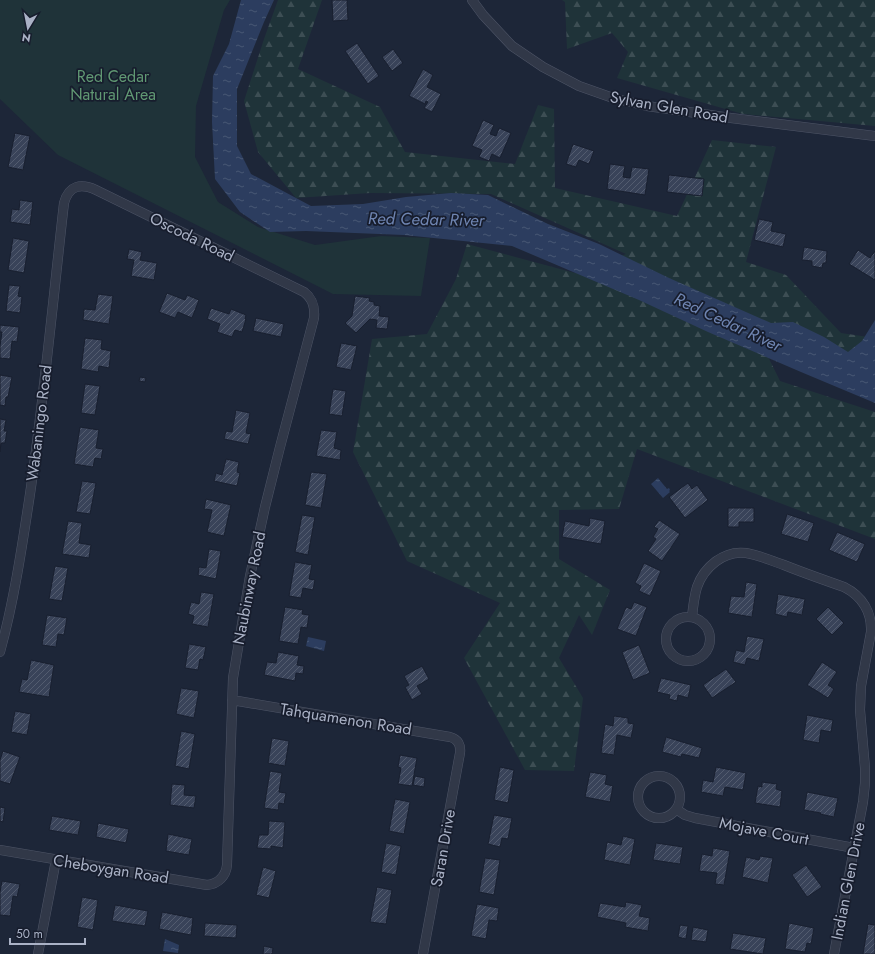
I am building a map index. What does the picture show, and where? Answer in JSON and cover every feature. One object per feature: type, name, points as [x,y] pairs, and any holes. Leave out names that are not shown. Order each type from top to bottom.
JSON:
[{"type":"street","name":"Sylvan Glen Road","points":[[472,0],[483,15],[512,46],[538,64],[579,86],[613,98],[647,106],[875,136]]},
{"type":"street","name":"Oscoda Road","points":[[68,193],[75,188],[84,186],[96,190],[304,292],[312,301]]},
{"type":"street","name":"Wabaningo Road","points":[[0,652],[9,617],[26,522],[64,203],[68,193]]},
{"type":"street","name":"Naubinway Road","points":[[220,880],[227,865],[233,678],[250,576],[278,455],[314,318],[312,301]]},
{"type":"street","name":"Indian Glen Drive","points":[[692,617],[695,596],[703,575],[718,560],[728,555],[740,553],[757,556],[844,587],[857,595],[865,604],[868,611],[871,632],[861,686],[860,704],[865,783],[863,802],[834,954]]},
{"type":"street","points":[[692,617],[702,622],[706,626],[709,631],[710,643],[705,653],[700,657],[695,660],[684,661],[674,656],[670,652],[667,647],[666,635],[671,625],[675,621],[680,618],[692,617]]},
{"type":"street","name":"Tahquamenon Road","points":[[232,700],[450,736],[458,742]]},
{"type":"street","name":"Saran Drive","points":[[423,954],[460,753],[458,742]]},
{"type":"street","points":[[653,777],[668,779],[678,790],[680,801],[676,809],[672,814],[662,818],[647,815],[640,807],[638,802],[641,787],[653,777]]},
{"type":"street","name":"Mojave Court","points":[[676,809],[685,815],[695,818],[854,848]]},
{"type":"street","name":"Cheboygan Road","points":[[0,850],[204,884],[213,884],[220,880]]},
{"type":"street","points":[[38,954],[56,860]]},
{"type":"green space","name":"Red Cedar Natural Area","points":[[0,0],[230,0],[224,10],[196,106],[195,157],[218,202],[258,227],[315,245],[381,236],[430,238],[421,296],[333,294],[58,155],[0,99]]},
{"type":"green space","points":[[278,0],[322,0],[298,69],[380,107],[405,152],[515,164],[538,105],[554,109],[555,188],[677,216],[712,140],[776,147],[746,262],[786,275],[841,333],[875,338],[875,366],[750,320],[780,381],[875,412],[875,539],[637,449],[619,509],[559,510],[559,559],[610,590],[592,635],[579,615],[559,658],[583,698],[574,771],[525,770],[464,658],[500,603],[407,561],[353,452],[372,339],[427,334],[456,279],[467,244],[575,273],[626,254],[491,194],[370,193],[296,198],[258,152],[244,101]]},
{"type":"green space","points":[[562,0],[875,0],[875,126],[743,114],[617,78],[628,52],[612,33],[567,49],[565,2]]},
{"type":"water","name":"Red Cedar River","points":[[241,0],[274,0],[237,89],[237,146],[251,174],[311,206],[363,204],[406,197],[451,193],[488,195],[548,224],[599,244],[669,278],[771,323],[793,322],[824,337],[848,352],[862,341],[875,320],[875,403],[512,246],[404,235],[306,231],[270,232],[240,212],[215,179],[212,122],[213,76],[229,44]]},
{"type":"water","points":[[658,478],[667,489],[669,488],[670,490],[670,492],[663,498],[651,484]]},
{"type":"water","points":[[308,637],[326,641],[324,651],[306,646]]},
{"type":"water","points":[[165,939],[179,945],[178,953],[163,951]]},
{"type":"building","points":[[332,0],[347,0],[348,20],[333,21]]},
{"type":"building","points":[[357,43],[379,76],[368,84],[345,51]]},
{"type":"building","points":[[393,49],[403,63],[392,71],[382,57]]},
{"type":"building","points":[[423,69],[433,75],[427,87],[441,94],[432,112],[424,108],[428,102],[426,101],[425,104],[409,96]]},
{"type":"building","points":[[483,120],[494,125],[490,134],[496,136],[499,128],[511,133],[500,158],[492,154],[489,161],[479,157],[482,150],[472,146]]},
{"type":"building","points":[[15,133],[30,136],[23,170],[8,167]]},
{"type":"building","points":[[573,144],[594,151],[589,164],[579,160],[576,167],[566,164]]},
{"type":"building","points":[[610,164],[625,166],[623,177],[630,178],[632,167],[649,169],[645,195],[607,189]]},
{"type":"building","points":[[669,175],[704,179],[702,196],[667,192]]},
{"type":"building","points":[[20,200],[33,202],[30,225],[10,222],[12,209],[19,210]]},
{"type":"building","points":[[759,219],[773,222],[771,231],[786,234],[783,247],[754,240]]},
{"type":"building","points":[[13,238],[29,241],[24,273],[8,270]]},
{"type":"building","points":[[804,247],[827,251],[826,263],[823,263],[822,268],[812,266],[812,261],[802,260]]},
{"type":"building","points":[[129,249],[142,252],[140,260],[157,263],[154,280],[131,276],[134,260],[127,259]]},
{"type":"building","points":[[858,250],[870,258],[875,251],[875,280],[849,264]]},
{"type":"building","points":[[9,285],[20,286],[18,296],[22,297],[20,313],[6,311]]},
{"type":"building","points":[[167,293],[185,300],[187,295],[199,300],[192,318],[178,312],[175,318],[159,312]]},
{"type":"building","points":[[98,294],[113,296],[109,324],[83,320],[84,309],[95,310]]},
{"type":"building","points":[[355,296],[370,298],[369,301],[374,302],[374,305],[380,306],[379,316],[389,317],[387,329],[376,328],[377,320],[370,319],[356,333],[345,323],[352,316]]},
{"type":"building","points":[[211,308],[229,314],[231,309],[246,315],[242,332],[235,330],[232,337],[217,332],[220,324],[207,319]]},
{"type":"building","points":[[256,318],[284,324],[281,337],[253,331]]},
{"type":"building","points":[[0,325],[19,327],[17,342],[12,341],[10,359],[0,358],[2,332],[0,332]]},
{"type":"building","points":[[85,338],[102,340],[101,349],[111,351],[109,368],[99,366],[98,372],[81,369]]},
{"type":"building","points":[[341,343],[357,346],[351,370],[336,367]]},
{"type":"building","points":[[0,375],[12,377],[5,406],[0,405]]},
{"type":"building","points":[[140,377],[146,378],[145,382],[139,381]]},
{"type":"building","points":[[85,384],[100,386],[95,415],[81,413]]},
{"type":"building","points":[[333,389],[346,391],[342,416],[329,414]]},
{"type":"building","points":[[236,410],[250,413],[246,433],[251,434],[248,444],[224,439],[226,431],[232,432]]},
{"type":"building","points":[[0,419],[6,420],[4,431],[7,431],[5,443],[1,443],[0,452]]},
{"type":"building","points":[[80,427],[99,430],[96,448],[103,449],[101,459],[95,458],[93,467],[74,464]]},
{"type":"building","points":[[321,430],[337,432],[334,448],[341,450],[340,460],[316,456]]},
{"type":"building","points":[[226,459],[239,462],[237,472],[240,473],[237,486],[214,481],[216,473],[222,475]]},
{"type":"building","points":[[311,472],[327,474],[321,508],[305,505]]},
{"type":"building","points":[[82,481],[96,483],[90,514],[76,512]]},
{"type":"building","points":[[688,483],[692,489],[697,485],[708,500],[685,518],[669,497]]},
{"type":"building","points":[[206,499],[231,505],[224,536],[207,532],[212,510],[204,509]]},
{"type":"building","points":[[728,508],[754,508],[754,522],[739,522],[739,527],[728,527]]},
{"type":"building","points":[[787,514],[814,523],[808,542],[781,534]]},
{"type":"building","points":[[302,515],[315,517],[308,555],[295,552]]},
{"type":"building","points":[[590,518],[605,521],[601,544],[562,537],[565,521],[589,526]]},
{"type":"building","points":[[659,520],[680,534],[662,561],[648,551],[656,539],[653,537],[658,529],[654,527]]},
{"type":"building","points":[[68,521],[82,523],[79,543],[91,545],[89,558],[62,554]]},
{"type":"building","points":[[837,532],[865,544],[857,562],[829,550]]},
{"type":"building","points":[[209,549],[221,551],[216,579],[198,575],[199,567],[206,568]]},
{"type":"building","points":[[295,562],[312,565],[309,579],[315,580],[313,590],[303,588],[301,598],[289,596]]},
{"type":"building","points":[[644,563],[661,571],[650,596],[639,591],[641,586],[635,583]]},
{"type":"building","points":[[55,566],[68,568],[62,601],[49,599]]},
{"type":"building","points":[[746,582],[757,584],[752,617],[728,613],[731,596],[744,597]]},
{"type":"building","points":[[201,592],[214,594],[208,627],[192,624],[194,616],[188,614],[191,602],[199,604]]},
{"type":"building","points":[[778,594],[805,599],[802,615],[788,612],[787,617],[775,614]]},
{"type":"building","points":[[634,602],[647,607],[636,636],[617,629],[626,607],[631,609]]},
{"type":"building","points":[[285,607],[303,610],[302,614],[309,615],[307,628],[301,627],[298,644],[279,641]]},
{"type":"building","points":[[828,607],[844,623],[832,635],[816,619]]},
{"type":"building","points":[[47,615],[67,618],[64,635],[58,634],[56,647],[42,645]]},
{"type":"building","points":[[747,636],[764,639],[759,661],[747,658],[745,665],[733,662],[736,650],[744,652]]},
{"type":"building","points":[[189,644],[206,647],[203,660],[200,659],[198,670],[185,668]]},
{"type":"building","points":[[639,645],[650,673],[633,680],[622,652]]},
{"type":"building","points":[[278,652],[299,656],[297,665],[304,666],[303,674],[296,673],[295,681],[264,675],[267,662],[276,663]]},
{"type":"building","points":[[31,660],[54,665],[49,697],[19,692],[22,679],[27,680]]},
{"type":"building","points":[[822,662],[837,672],[828,685],[834,689],[828,698],[807,685]]},
{"type":"building","points":[[422,666],[429,679],[417,686],[422,694],[412,700],[405,687],[409,685],[404,676]]},
{"type":"building","points":[[726,669],[736,682],[712,698],[703,685]]},
{"type":"building","points":[[661,678],[691,685],[688,698],[678,695],[677,701],[669,699],[670,695],[657,692]]},
{"type":"building","points":[[181,688],[199,691],[194,718],[176,714]]},
{"type":"building","points":[[15,711],[31,714],[27,735],[11,732]]},
{"type":"building","points":[[807,715],[833,720],[831,732],[821,730],[819,743],[803,740]]},
{"type":"building","points":[[614,716],[628,718],[628,723],[634,724],[631,738],[617,735],[614,755],[601,753],[605,724],[613,726]]},
{"type":"building","points":[[181,731],[195,734],[189,769],[175,766]]},
{"type":"building","points":[[666,737],[702,748],[699,758],[682,754],[681,757],[662,752]]},
{"type":"building","points":[[272,738],[289,741],[285,766],[268,763]]},
{"type":"building","points":[[3,751],[20,757],[10,784],[0,781],[0,760]]},
{"type":"building","points":[[400,755],[417,758],[412,786],[398,784],[401,768],[398,767]]},
{"type":"building","points":[[500,767],[514,770],[508,803],[494,800]]},
{"type":"building","points":[[716,767],[746,773],[743,790],[725,787],[723,796],[701,792],[703,780],[713,782]]},
{"type":"building","points":[[270,771],[282,773],[279,792],[286,793],[284,804],[279,803],[278,810],[264,808]]},
{"type":"building","points":[[590,772],[607,775],[605,784],[613,786],[610,802],[585,797]]},
{"type":"building","points":[[415,776],[425,778],[424,787],[413,785]]},
{"type":"building","points":[[762,782],[777,784],[776,789],[782,791],[780,807],[755,803],[758,786],[762,787]]},
{"type":"building","points":[[172,784],[185,785],[184,795],[196,796],[194,808],[170,805]]},
{"type":"building","points":[[807,792],[838,798],[834,817],[804,810]]},
{"type":"building","points":[[395,799],[410,802],[404,834],[389,831]]},
{"type":"building","points":[[0,807],[5,808],[3,822],[0,821]]},
{"type":"building","points":[[494,815],[512,818],[508,839],[502,838],[500,847],[488,844]]},
{"type":"building","points":[[52,816],[81,821],[78,835],[49,830]]},
{"type":"building","points":[[269,821],[285,822],[283,848],[271,846],[271,849],[257,848],[259,835],[268,835]]},
{"type":"building","points":[[98,823],[129,829],[126,843],[96,837]]},
{"type":"building","points":[[168,834],[192,839],[189,855],[166,851]]},
{"type":"building","points":[[623,836],[635,839],[630,865],[604,860],[607,842],[621,845]]},
{"type":"building","points":[[386,843],[401,846],[396,875],[381,872]]},
{"type":"building","points":[[656,843],[683,847],[680,864],[653,860]]},
{"type":"building","points":[[713,848],[730,851],[724,885],[715,884],[717,873],[699,871],[702,854],[712,856]]},
{"type":"building","points":[[760,856],[773,858],[768,883],[742,877],[746,857],[759,860]]},
{"type":"building","points":[[485,858],[500,860],[494,895],[479,892]]},
{"type":"building","points":[[806,865],[822,887],[807,897],[792,875]]},
{"type":"building","points":[[263,867],[276,871],[269,898],[256,895]]},
{"type":"building","points":[[2,881],[20,884],[17,897],[13,896],[10,916],[0,915],[0,892]]},
{"type":"building","points":[[377,887],[392,890],[386,924],[370,922]]},
{"type":"building","points":[[82,897],[98,900],[93,930],[77,927]]},
{"type":"building","points":[[626,902],[642,905],[639,916],[650,918],[648,931],[625,927],[626,923],[597,917],[600,903],[625,907]]},
{"type":"building","points":[[477,904],[499,908],[497,921],[489,920],[486,939],[471,936]]},
{"type":"building","points":[[115,905],[148,911],[145,926],[112,921]]},
{"type":"building","points":[[162,912],[193,918],[191,935],[159,929]]},
{"type":"building","points":[[205,923],[237,925],[236,938],[204,936]]},
{"type":"building","points":[[789,923],[814,928],[811,944],[807,943],[805,952],[785,949]]},
{"type":"building","points":[[868,924],[875,925],[875,954],[863,954]]},
{"type":"building","points":[[680,925],[688,926],[686,939],[678,937]]},
{"type":"building","points":[[693,927],[708,930],[706,942],[691,940]]},
{"type":"building","points":[[733,933],[766,938],[763,954],[730,949]]},
{"type":"building","points":[[264,946],[273,948],[272,954],[263,954]]}]
